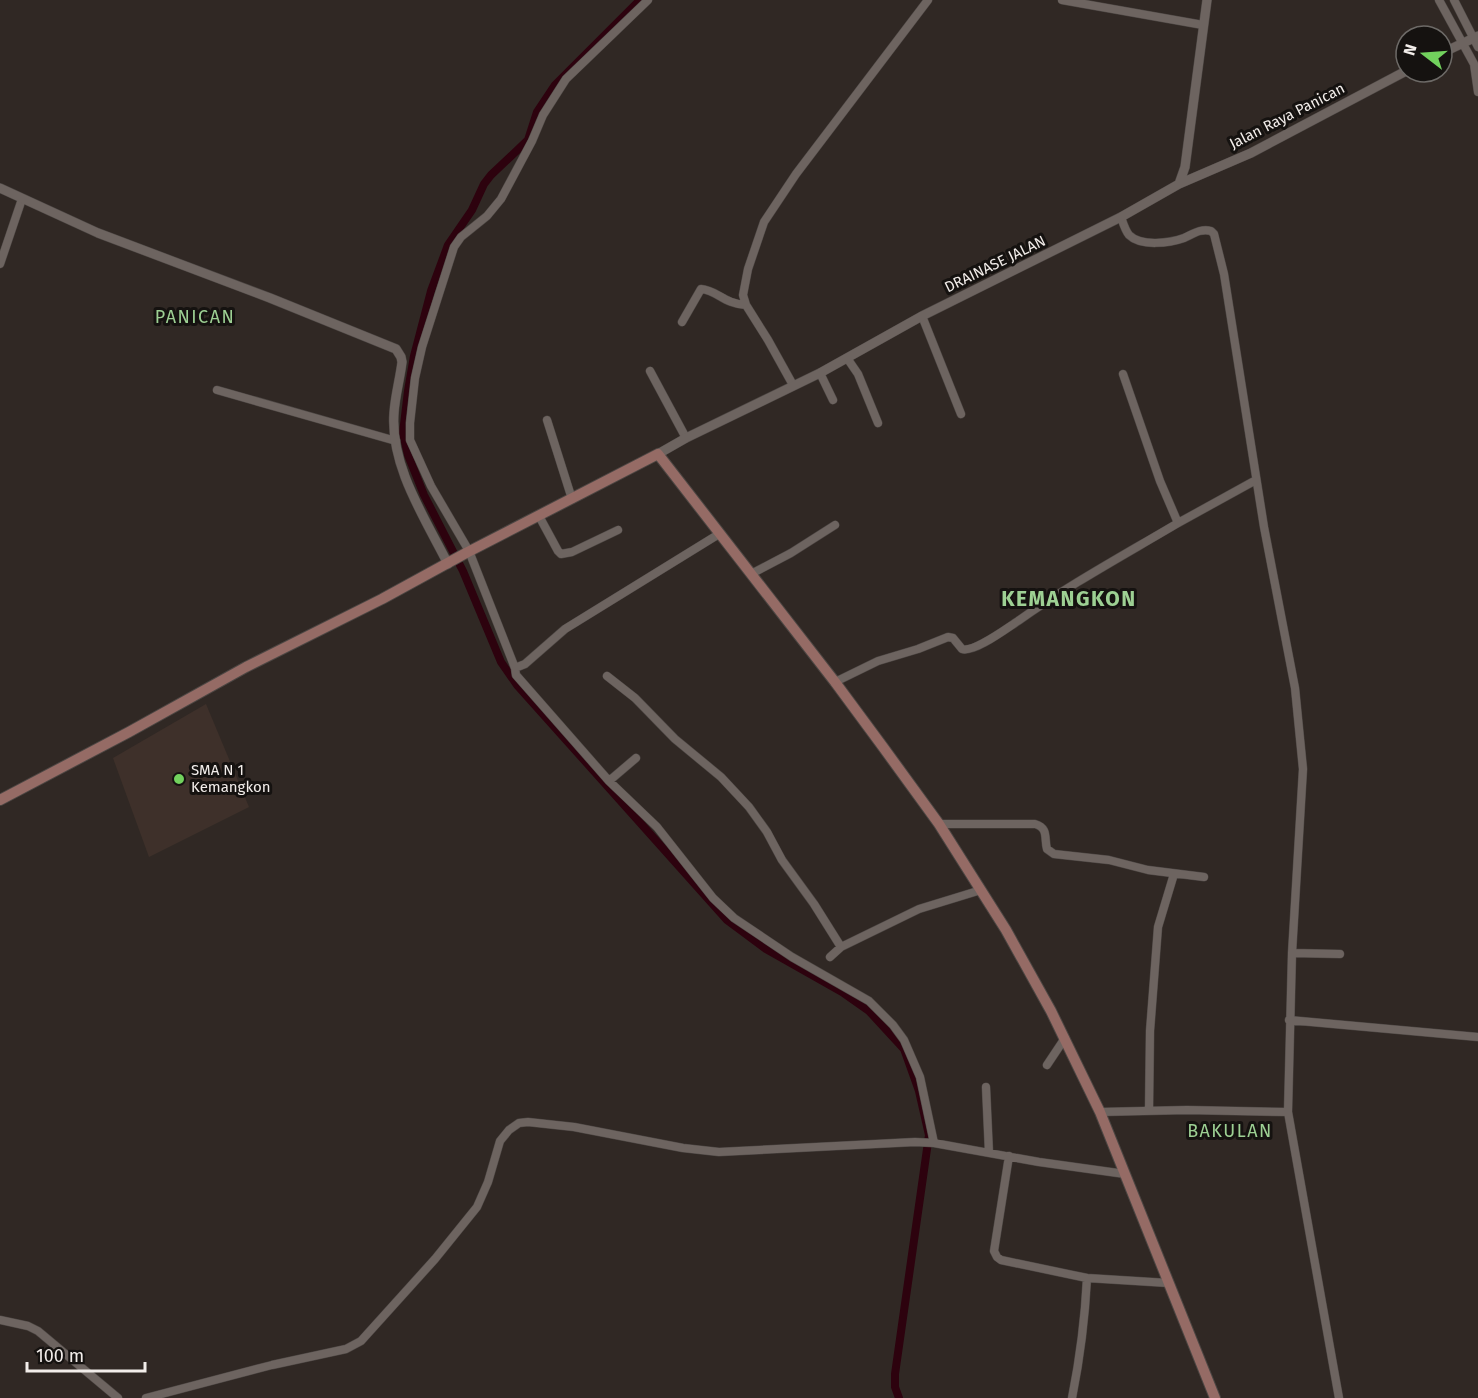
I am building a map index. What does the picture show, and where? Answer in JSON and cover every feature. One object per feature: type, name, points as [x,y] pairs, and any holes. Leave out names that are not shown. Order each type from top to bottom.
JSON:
[{"type":"main road","points":[[0,800],[246,667],[382,599],[658,454],[835,682],[939,824],[1006,930],[1065,1038],[1100,1112],[1215,1398]]},
{"type":"street","points":[[648,0],[566,79],[543,116],[501,199],[487,216],[461,237],[454,247],[422,347],[415,378],[410,440],[431,486],[468,552],[516,675],[609,781],[657,827],[713,898],[734,918],[783,952],[869,1001],[893,1025],[904,1040],[920,1077],[929,1142]]},
{"type":"street","points":[[793,386],[742,295],[764,222],[796,174],[927,0]]},
{"type":"street","points":[[1062,0],[1203,26]]},
{"type":"street","points":[[1179,184],[1185,167],[1207,0]]},
{"type":"street","points":[[1439,0],[1474,64],[1478,92]]},
{"type":"street","points":[[1454,0],[1476,41],[1454,48]]},
{"type":"street","name":"Jalan Raya Panican","points":[[1179,184],[1251,153],[1394,76]]},
{"type":"street","name":"DRAINASE JALAN","points":[[658,454],[820,373],[922,316],[1121,217],[1179,184]]},
{"type":"street","points":[[0,188],[98,233],[270,298],[396,349],[402,362],[394,414],[401,466],[448,564]]},
{"type":"street","points":[[0,264],[22,199]]},
{"type":"street","points":[[1121,217],[1131,237],[1151,242],[1173,241],[1208,229],[1214,234],[1224,274],[1256,480],[1295,688],[1303,769],[1289,1020],[1288,1112],[1339,1398]]},
{"type":"street","points":[[682,322],[701,289],[706,289],[729,303],[746,305]]},
{"type":"street","points":[[922,316],[961,414]]},
{"type":"street","points":[[847,358],[858,374],[878,423]]},
{"type":"street","points":[[650,371],[686,438]]},
{"type":"street","points":[[820,373],[833,400]]},
{"type":"street","points":[[1123,374],[1160,481],[1178,523]]},
{"type":"street","points":[[217,390],[396,441]]},
{"type":"street","points":[[547,420],[572,498]]},
{"type":"street","points":[[835,682],[867,665],[897,654],[918,650],[948,637],[953,638],[962,649],[970,650],[1005,629],[1050,597],[1256,480]]},
{"type":"street","points":[[539,516],[561,554],[572,552],[618,530]]},
{"type":"street","points":[[752,574],[835,525]]},
{"type":"street","points":[[515,668],[525,664],[565,629],[719,534]]},
{"type":"street","points":[[607,676],[635,698],[675,739],[721,777],[749,807],[841,947]]},
{"type":"street","points":[[609,781],[636,758]]},
{"type":"street","points":[[939,824],[1035,824],[1041,826],[1045,831],[1047,849],[1054,854],[1109,860],[1148,870],[1204,877]]},
{"type":"street","points":[[1149,1111],[1150,1031],[1157,939],[1160,918],[1174,874]]},
{"type":"street","points":[[830,957],[841,947],[919,909],[981,890]]},
{"type":"street","points":[[1292,953],[1341,954]]},
{"type":"street","points":[[1289,1020],[1478,1037]]},
{"type":"street","points":[[1047,1065],[1065,1038]]},
{"type":"street","points":[[986,1087],[989,1153]]},
{"type":"street","points":[[1100,1112],[1288,1112]]},
{"type":"street","points":[[146,1398],[346,1348],[361,1341],[435,1259],[477,1207],[488,1182],[500,1141],[509,1130],[519,1124],[528,1122],[574,1127],[682,1149],[718,1152],[929,1142],[1125,1174]]},
{"type":"street","points":[[1009,1156],[994,1251],[997,1257],[1001,1260],[1087,1278],[1168,1283]]},
{"type":"street","points":[[1072,1398],[1085,1310],[1087,1278]]},
{"type":"street","points":[[0,1320],[28,1326],[38,1331],[118,1398]]},
{"type":"shaded area","name":"SMA N 1 Kemangkon","points":[[206,704],[249,807],[149,857],[113,758]]},
{"type":"waterway","points":[[640,0],[555,85],[537,112],[528,140],[484,184],[472,210],[448,245],[431,291],[414,356],[403,433],[408,455],[424,495],[463,571],[501,662],[517,685],[727,920],[766,949],[842,992],[869,1011],[904,1049],[919,1091],[929,1135],[895,1374],[895,1387],[899,1398]]},
{"type":"place","name":"SMA N 1 Kemangkon","points":[[179,779]]},
{"type":"district","name":"PANICAN","points":[[195,317]]},
{"type":"district","name":"KEMANGKON","points":[[1069,599]]},
{"type":"district","name":"BAKULAN","points":[[1230,1131]]}]
